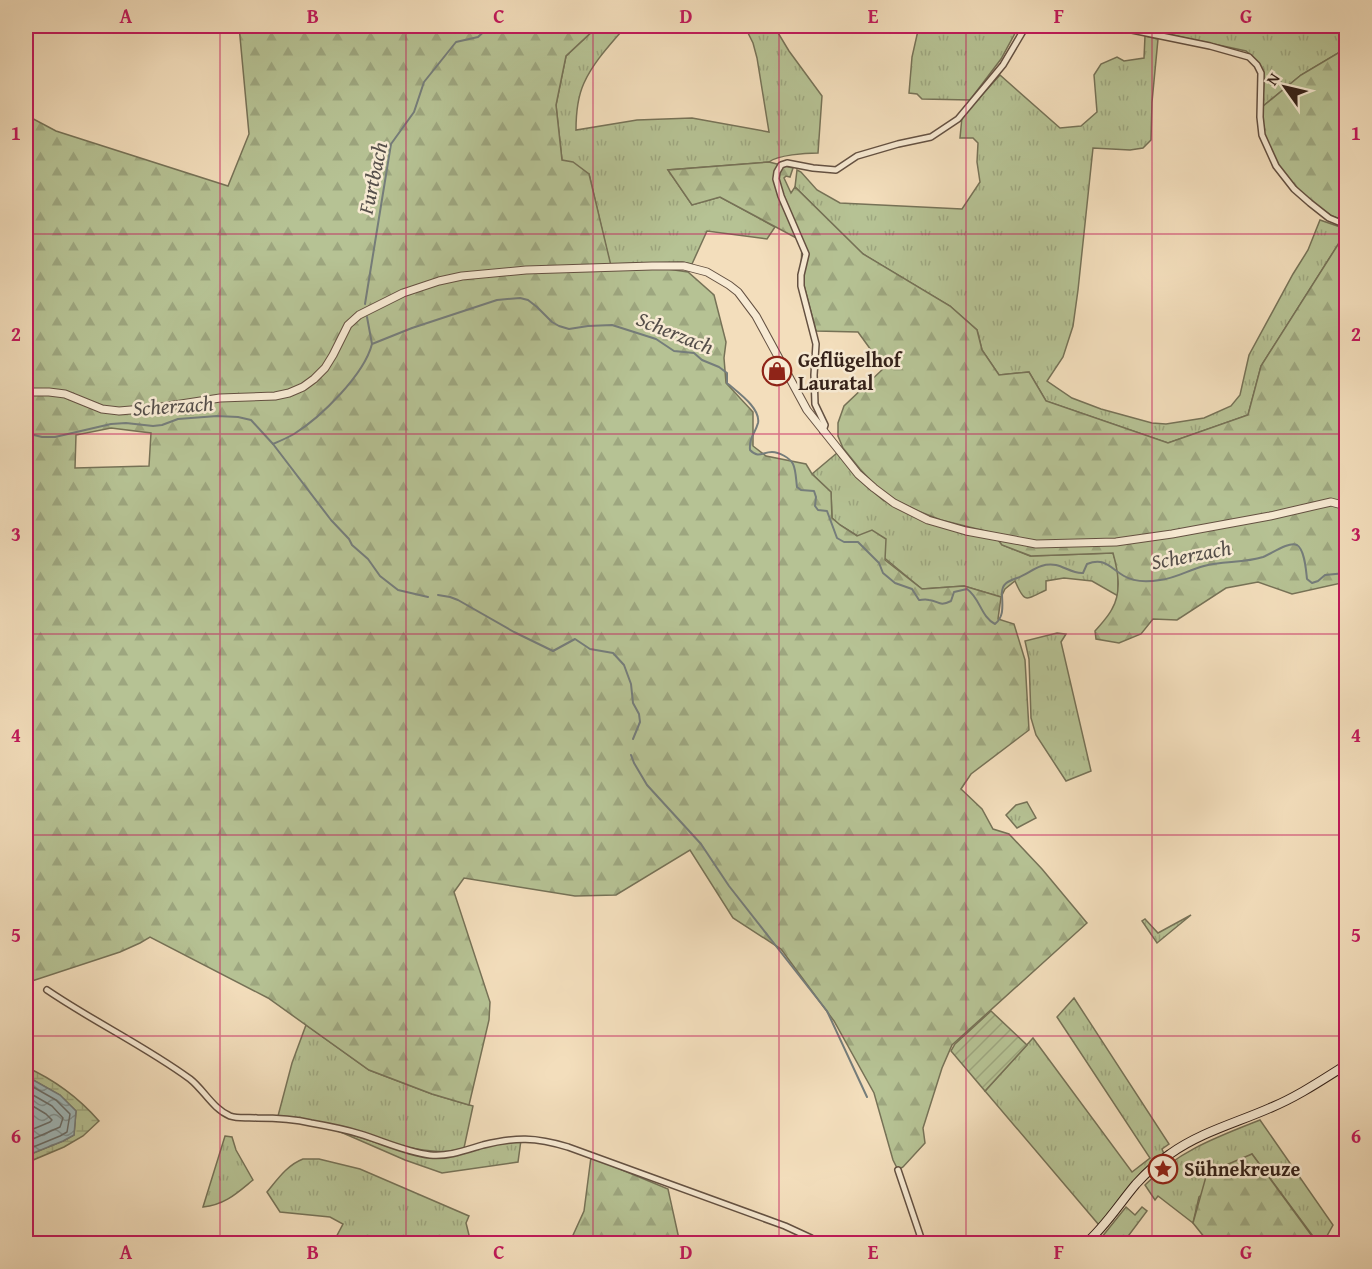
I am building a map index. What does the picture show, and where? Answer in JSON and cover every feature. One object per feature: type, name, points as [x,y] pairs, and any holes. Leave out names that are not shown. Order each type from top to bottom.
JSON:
[{"type":"main road","points":[[1085,1244],[1137,1182],[1170,1154],[1220,1127],[1272,1107],[1347,1065]]},
{"type":"street","points":[[823,431],[825,425],[815,404],[816,344],[801,286],[806,254],[781,196],[776,179],[777,172],[781,165],[787,163],[836,170],[857,156],[931,137],[958,119],[1003,65],[1026,26]]},
{"type":"street","points":[[1077,26],[1132,30],[1210,46],[1250,57],[1261,73],[1262,135],[1276,166],[1294,189],[1310,203],[1329,218],[1347,225]]},
{"type":"street","points":[[26,392],[65,394],[102,409],[119,411],[220,398],[275,396],[303,387],[314,379],[329,361],[348,325],[359,315],[403,293],[439,281],[462,276],[526,270],[684,266],[707,272],[738,292],[756,316],[807,410],[858,474],[894,503],[928,520],[993,537],[1036,544],[1116,542],[1249,520],[1331,502],[1347,506]]},
{"type":"street","points":[[48,990],[191,1080],[217,1108],[230,1116],[324,1125],[360,1134],[416,1153],[431,1155],[444,1156],[524,1138],[549,1141],[785,1226],[811,1238],[818,1244]]},
{"type":"street","points":[[898,1170],[923,1244]]},
{"type":"green space","points":[[239,26],[598,26],[566,56],[556,105],[562,160],[573,162],[589,174],[612,270],[654,267],[688,272],[714,295],[726,342],[724,358],[726,383],[753,412],[753,446],[766,456],[806,464],[812,474],[831,492],[832,518],[840,525],[857,536],[872,530],[886,539],[885,560],[922,589],[964,586],[1001,597],[998,619],[1014,624],[1025,660],[1029,730],[971,774],[961,789],[982,809],[993,829],[1009,834],[1042,869],[1087,923],[952,1045],[942,1068],[923,1128],[925,1143],[903,1167],[898,1170],[893,1160],[874,1093],[834,1021],[781,949],[733,918],[690,850],[616,895],[575,896],[464,878],[454,892],[490,1002],[489,1020],[469,1105],[432,1094],[369,1070],[268,998],[150,937],[120,952],[26,983],[26,115],[56,131],[228,186],[249,134]],"holes":[[[111,428],[151,433],[149,466],[75,468],[76,435]]]},
{"type":"green space","points":[[598,26],[626,26],[598,60],[584,83],[580,94],[576,130],[637,120],[692,118],[769,132],[757,58],[747,31],[741,26],[774,26],[822,96],[818,153],[785,156],[769,162],[668,170],[692,205],[720,197],[775,227],[767,239],[707,231],[692,264],[682,262],[610,264],[589,174],[562,160],[556,105],[566,56]]},
{"type":"green space","points":[[919,26],[1019,26],[1001,59],[970,100],[922,99],[917,94],[909,93],[912,57]]},
{"type":"green space","points":[[1174,26],[1346,26],[1346,43],[1340,52],[1301,75],[1262,107],[1264,84],[1257,61],[1246,51],[1172,35]]},
{"type":"green space","points":[[1145,36],[1158,39],[1151,140],[1143,148],[1130,150],[1093,148],[1073,326],[1063,357],[1047,381],[1072,398],[1101,409],[1152,423],[1166,424],[1204,418],[1231,406],[1240,395],[1249,355],[1308,250],[1320,220],[1346,229],[1261,366],[1248,415],[1168,443],[1046,401],[1029,372],[999,375],[982,350],[977,330],[950,306],[863,254],[795,187],[797,170],[817,190],[840,203],[962,209],[980,182],[977,162],[978,143],[973,138],[960,138],[962,117],[1000,75],[1060,128],[1081,126],[1097,112],[1094,75],[1101,64],[1117,57],[1124,61],[1144,58]]},
{"type":"green space","points":[[1346,43],[1346,222],[1332,216],[1312,202],[1286,178],[1264,137],[1262,107],[1301,75],[1340,52]]},
{"type":"green space","points":[[769,162],[793,168],[790,177],[784,178],[791,193],[795,187],[863,254],[950,306],[977,330],[982,350],[999,375],[1029,372],[1046,401],[1168,443],[1248,415],[1261,366],[1346,232],[1346,582],[1292,594],[1258,582],[1226,588],[1177,620],[1153,619],[1141,634],[1119,643],[1096,639],[1095,631],[1110,612],[1117,596],[1118,574],[1113,553],[1031,556],[1002,545],[993,533],[941,520],[892,498],[877,487],[860,469],[843,448],[838,436],[838,423],[844,406],[884,368],[858,332],[816,331],[801,274],[802,241],[720,197],[692,205],[668,170]]},
{"type":"green space","points":[[837,453],[862,482],[884,501],[892,498],[941,520],[993,533],[1002,545],[1030,556],[1113,553],[1118,569],[1118,596],[1092,581],[1064,578],[1046,581],[1046,590],[1030,598],[1021,594],[1015,581],[1005,589],[1001,597],[964,586],[922,589],[858,536],[832,518],[831,492],[812,474]]},
{"type":"green space","points":[[1057,633],[1066,634],[1061,642],[1091,771],[1066,781],[1036,735],[1031,718],[1029,659],[1025,641]]},
{"type":"green space","points":[[1027,802],[1036,818],[1017,828],[1006,815],[1016,805]]},
{"type":"green space","points":[[1191,915],[1157,943],[1142,921],[1145,919],[1158,933]]},
{"type":"green space","points":[[1074,998],[1169,1144],[1162,1149],[1164,1154],[1144,1171],[1099,1225],[985,1091],[1033,1038],[1132,1172],[1150,1158],[1057,1017]]},
{"type":"green space","points":[[991,1011],[1027,1045],[985,1091],[951,1051],[955,1044]]},
{"type":"green space","points":[[306,1025],[369,1070],[432,1094],[473,1106],[464,1148],[428,1151],[278,1116],[292,1063]]},
{"type":"green space","points":[[26,1067],[66,1090],[99,1121],[83,1136],[64,1147],[26,1163],[26,1156],[74,1135],[76,1111],[60,1095],[26,1076]]},
{"type":"green space","points":[[1260,1120],[1333,1225],[1323,1243],[1318,1243],[1252,1154],[1199,1197],[1193,1223],[1158,1196],[1155,1200],[1145,1185],[1171,1163],[1199,1146]]},
{"type":"green space","points":[[336,1130],[419,1156],[438,1158],[488,1145],[521,1140],[518,1162],[442,1173],[405,1160]]},
{"type":"green space","points":[[225,1136],[232,1137],[236,1150],[253,1180],[224,1201],[203,1207]]},
{"type":"green space","points":[[1252,1154],[1317,1243],[1209,1243],[1193,1223],[1207,1173]]},
{"type":"green space","points":[[591,1157],[668,1189],[681,1243],[569,1244],[584,1211]]},
{"type":"green space","points":[[303,1159],[319,1159],[360,1169],[469,1216],[466,1223],[471,1243],[333,1243],[343,1224],[330,1217],[280,1212],[267,1192],[287,1169]]},
{"type":"green space","points":[[1126,1207],[1135,1215],[1142,1207],[1147,1211],[1123,1243],[1097,1243]]},
{"type":"water","points":[[26,1076],[60,1095],[76,1111],[74,1135],[26,1156]]},
{"type":"waterway","name":"Furtbach","points":[[365,304],[391,144],[414,112],[424,82],[456,42],[478,37],[489,26]]},
{"type":"waterway","name":"Scherzach","points":[[26,433],[55,437],[111,424],[153,426],[178,419],[217,416],[251,420],[273,444],[305,427],[340,394],[360,369],[372,344],[412,328],[497,300],[520,298],[528,300],[559,326],[569,329],[612,325],[656,339],[674,351],[694,353],[702,360],[727,373],[727,383],[752,406],[758,417],[758,423],[750,442],[750,450],[758,455],[775,452],[789,460],[795,469],[797,487],[801,490],[814,491],[815,506],[818,510],[827,511],[837,538],[844,542],[858,542],[879,563],[883,573],[895,583],[912,589],[919,600],[944,604],[951,601],[954,592],[967,589],[975,597],[990,621],[995,624],[1002,614],[1002,590],[1005,585],[1045,565],[1056,565],[1083,573],[1087,564],[1098,562],[1107,564],[1128,578],[1151,581],[1172,578],[1211,564],[1256,559],[1294,544],[1302,551],[1307,579],[1312,583],[1325,575],[1346,573]]},
{"type":"waterway","name":"Furtbach","points":[[367,317],[372,344]]},
{"type":"waterway","points":[[273,444],[331,520],[352,545],[368,559],[380,576],[398,590],[428,597]]},
{"type":"waterway","points":[[438,595],[458,600],[553,651],[575,639],[590,649],[613,653],[624,665],[631,684],[633,703],[639,714],[640,722],[633,739]]},
{"type":"waterway","points":[[631,755],[647,785],[701,844],[729,886],[827,1011],[867,1097]]},
{"type":"place","name":"Geflügelhof Lauratal","points":[[777,371]]},
{"type":"place","name":"Sühnekreuze","points":[[1163,1169]]}]
